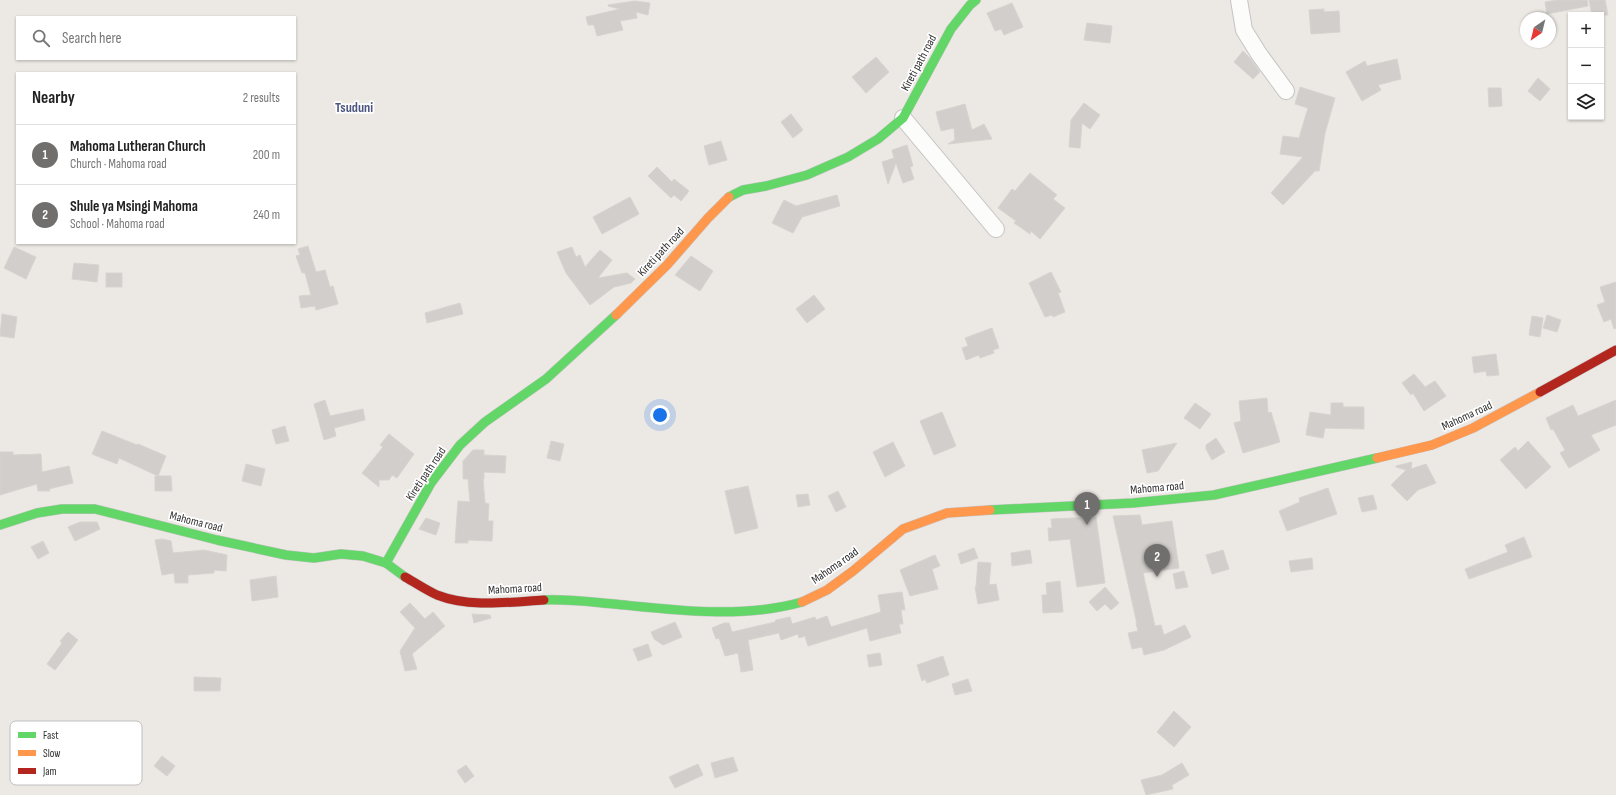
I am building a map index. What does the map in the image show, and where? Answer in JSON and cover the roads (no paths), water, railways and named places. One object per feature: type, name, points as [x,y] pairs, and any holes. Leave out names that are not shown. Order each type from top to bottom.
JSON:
[{"type":"street","name":"Kireti path road","points":[[386,563],[431,483],[460,445],[485,422],[546,379],[604,327],[667,265],[708,218],[729,197],[743,190],[766,186],[807,175],[848,157],[878,139],[903,118],[951,29],[970,5],[976,0]]},
{"type":"street","points":[[1239,0],[1244,30],[1258,54],[1286,91]]},
{"type":"street","points":[[903,118],[996,229]]},
{"type":"street","name":"Mahoma road","points":[[0,525],[37,513],[62,510],[95,509],[217,540],[286,555],[314,558],[341,554],[363,556],[386,563],[403,576],[438,595],[458,600],[482,603],[562,599],[656,608],[715,611],[766,610],[801,602],[827,590],[853,571],[903,529],[946,513],[1134,503],[1214,495],[1432,445],[1473,428],[1616,350]]},
{"type":"place","name":"Mahoma Lutheran Church","points":[[1087,525]]},
{"type":"place","name":"Shule ya Msingi Mahoma","points":[[1157,577]]},
{"type":"district","name":"Tsuduni","points":[[354,107]]}]
